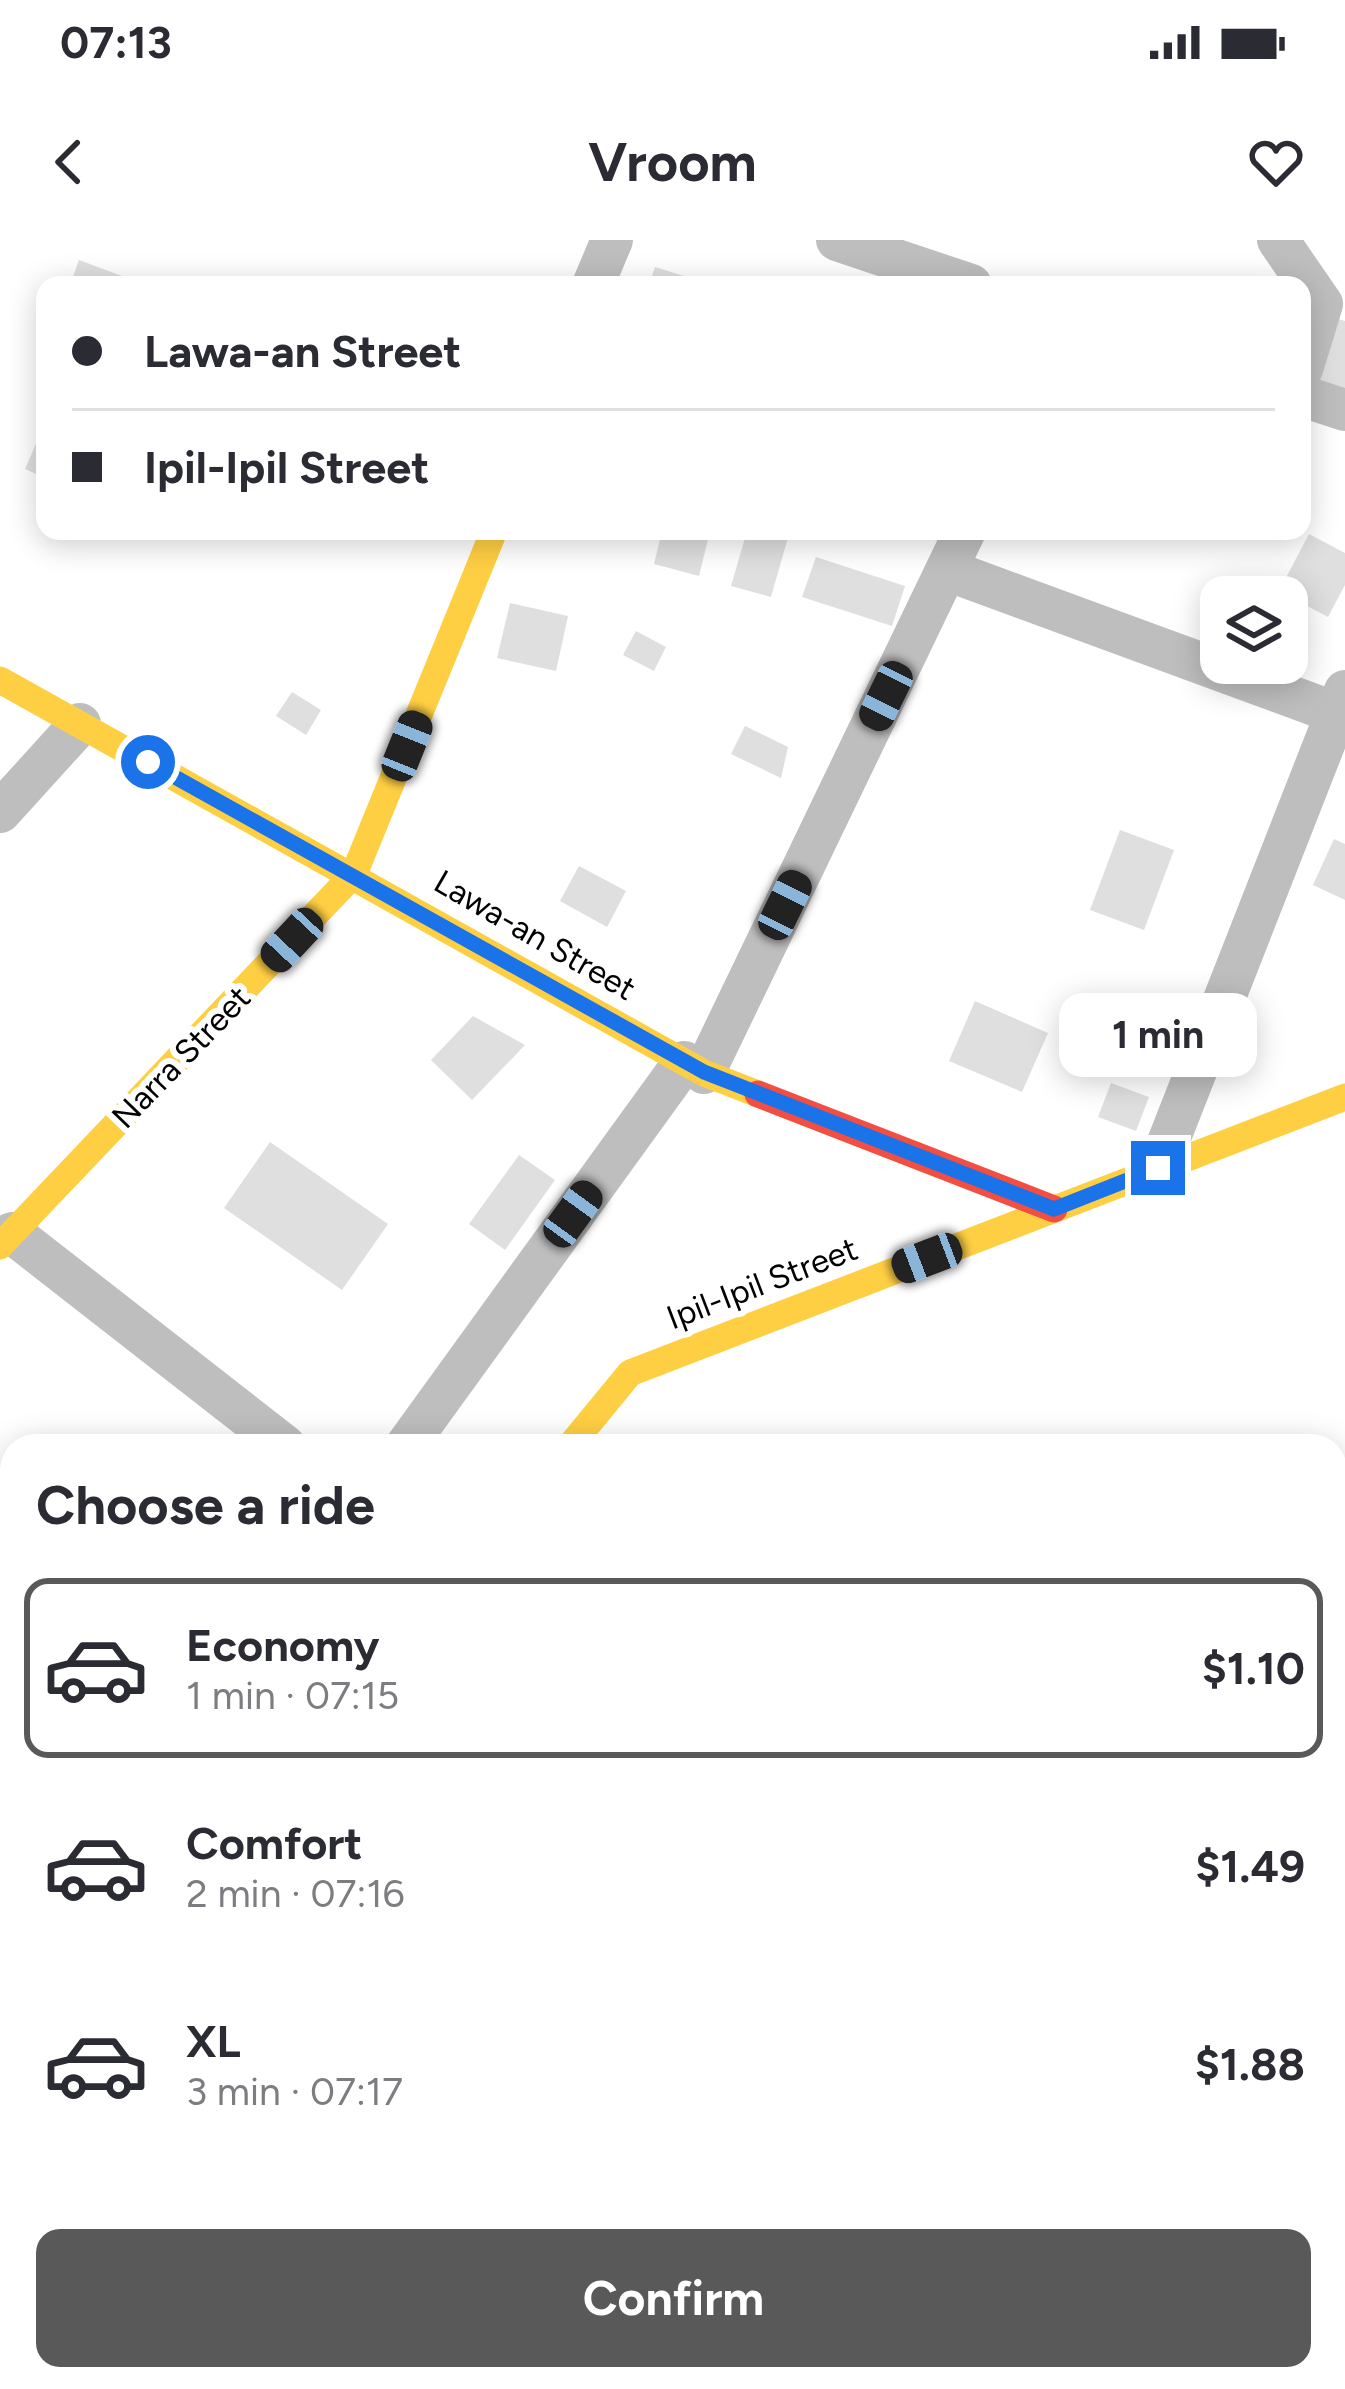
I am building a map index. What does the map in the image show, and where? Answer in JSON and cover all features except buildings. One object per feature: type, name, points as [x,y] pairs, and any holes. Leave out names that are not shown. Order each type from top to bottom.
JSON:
[{"type":"street","points":[[597,276],[612,240]]},
{"type":"street","points":[[837,240],[917,253],[956,276]]},
{"type":"street","points":[[1278,240],[1303,276]]},
{"type":"street","points":[[1311,288],[1322,304],[1311,340]]},
{"type":"street","points":[[1311,399],[1345,410]]},
{"type":"street","name":"Narra Street","points":[[6,1240],[355,874],[490,540]]},
{"type":"street","points":[[415,1434],[694,1067],[961,540]]},
{"type":"street","points":[[947,570],[1341,702],[1158,1168]]},
{"type":"street","name":"Lawa-an Street","points":[[0,680],[694,1067],[1054,1209]]},
{"type":"street","points":[[0,812],[80,724]]},
{"type":"street","name":"Ipil-Ipil Street","points":[[580,1434],[629,1373],[1345,1097]]},
{"type":"street","points":[[6,1240],[269,1434]]},
{"type":"traffic: slow","points":[[0,1246],[354,874],[490,540]]},
{"type":"traffic: slow","points":[[0,680],[704,1073],[758,1094]]},
{"type":"traffic: slow","points":[[580,1434],[630,1373],[1345,1097]]},
{"type":"traffic: jam","points":[[758,1094],[1054,1209]]},
{"type":"route","points":[[148,762],[704,1072],[1054,1209],[1158,1168]]}]
